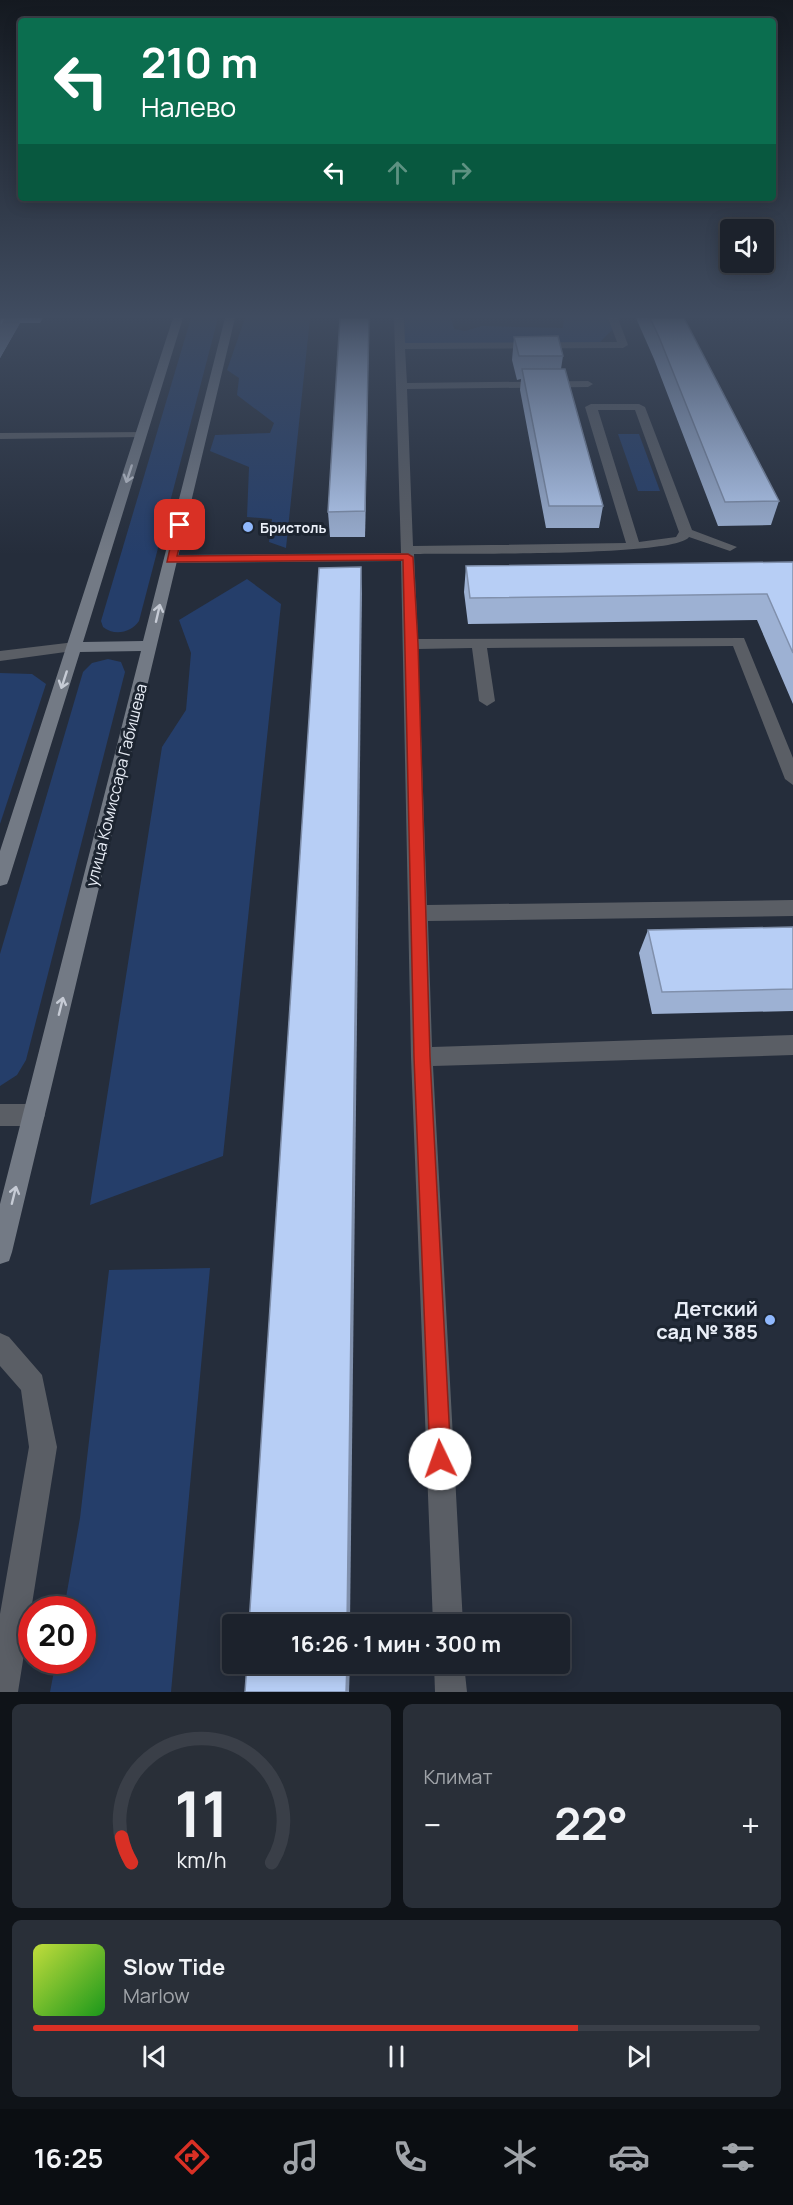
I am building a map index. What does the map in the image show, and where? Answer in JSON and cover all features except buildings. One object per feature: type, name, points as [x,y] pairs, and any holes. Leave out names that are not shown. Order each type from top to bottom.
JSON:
[{"type":"street","points":[[0,879],[4,853],[75,647],[153,397]]},
{"type":"street","name":"улица Комиссара Габишева","points":[[0,1252],[211,397]]},
{"type":"street","points":[[400,397],[412,644],[422,1057],[448,1614]]},
{"type":"street","points":[[634,547],[591,407],[639,406],[686,532]]},
{"type":"street","points":[[0,436],[142,434]]},
{"type":"street","points":[[171,559],[634,547],[681,540],[686,532]]},
{"type":"street","points":[[686,532],[730,547]]},
{"type":"street","points":[[412,644],[739,641],[793,779]]},
{"type":"street","points":[[479,643],[487,701]]},
{"type":"street","points":[[0,656],[75,647],[150,646]]},
{"type":"street","points":[[419,913],[793,908]]},
{"type":"street","points":[[422,1057],[793,1045]]},
{"type":"street","points":[[0,1115],[34,1115]]},
{"type":"street","points":[[0,1346],[33,1384],[43,1447],[2,1692]]},
{"type":"street","points":[[450,1674],[451,1692]]},
{"type":"shaded area","points":[[168,397],[197,397],[139,621],[127,631],[112,632],[103,627],[101,621]]},
{"type":"shaded area","points":[[240,397],[302,397],[286,548],[269,542],[272,519],[247,517],[249,467],[210,451],[215,435],[270,433],[274,423]]},
{"type":"shaded area","points":[[618,434],[639,434],[660,491],[638,491]]},
{"type":"shaded area","points":[[247,579],[281,604],[223,1156],[90,1205],[162,747],[186,710],[191,653],[179,620]]},
{"type":"shaded area","points":[[108,659],[121,662],[125,672],[26,1060],[17,1075],[0,1086],[0,954],[83,672],[92,663]]},
{"type":"shaded area","points":[[0,673],[32,674],[46,684],[0,824]]},
{"type":"shaded area","points":[[210,1268],[171,1692],[50,1692],[53,1674],[96,1674],[96,1596],[66,1596],[80,1518],[109,1270]]},
{"type":"place","name":"Бристоль","points":[[248,527]]},
{"type":"place","name":"Детский сад № 385","points":[[770,1320]]},
{"type":"route","points":[[180,525],[171,559],[408,557],[422,1057],[440,1459]]}]
